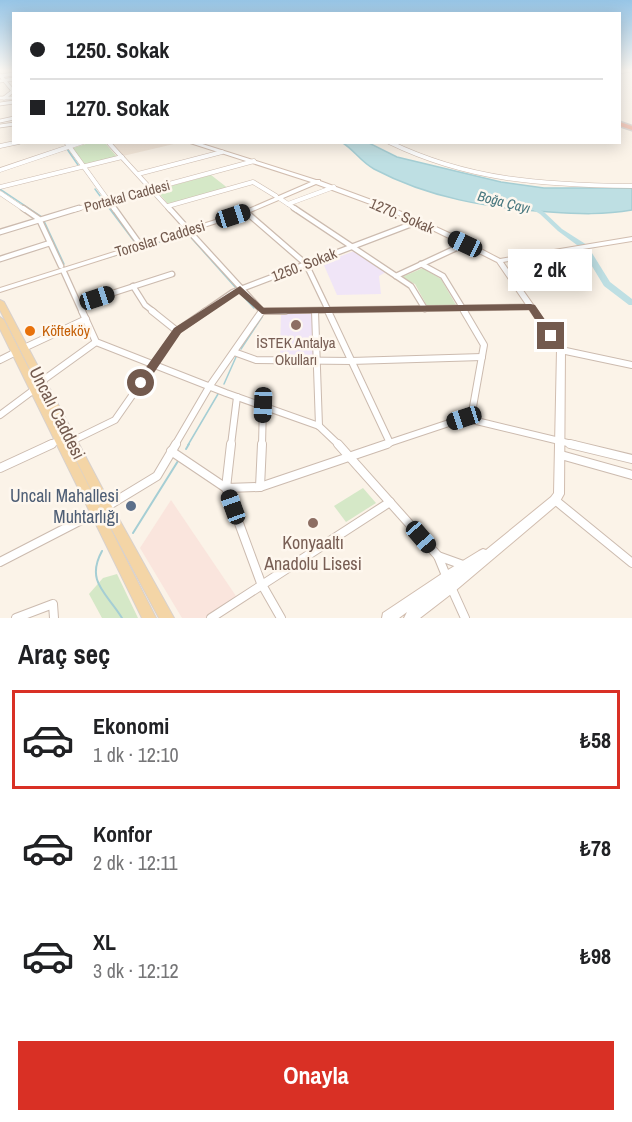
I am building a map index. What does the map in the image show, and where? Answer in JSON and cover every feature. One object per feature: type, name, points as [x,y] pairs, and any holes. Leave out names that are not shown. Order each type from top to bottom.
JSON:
[{"type":"main road","name":"Uncalı Caddesi","points":[[0,302],[20,350],[72,441],[100,510],[149,618]]},
{"type":"main road","name":"Uncalı Caddesi","points":[[0,320],[4,337],[20,350]]},
{"type":"main road","name":"Uncalı Caddesi","points":[[39,385],[60,440],[167,618]]},
{"type":"street","points":[[68,144],[139,243]]},
{"type":"street","points":[[0,170],[78,144]]},
{"type":"street","points":[[110,144],[262,311],[531,307]]},
{"type":"street","name":"1270. Sokak","points":[[196,144],[315,180],[417,222],[498,261],[561,350]]},
{"type":"street","points":[[394,144],[444,166],[501,180],[540,184],[632,186]]},
{"type":"street","points":[[138,174],[222,152]]},
{"type":"street","points":[[1,187],[122,157]]},
{"type":"street","name":"Portakal Caddesi","points":[[0,232],[46,217],[254,161]]},
{"type":"street","name":"Toroslar Caddesi","points":[[62,268],[245,211],[315,180]]},
{"type":"street","points":[[168,207],[253,182],[411,286],[425,309]]},
{"type":"street","points":[[288,204],[334,188]]},
{"type":"street","points":[[0,193],[39,219],[96,342],[209,387],[319,426],[351,458],[438,556],[465,618]]},
{"type":"street","points":[[245,211],[306,264],[390,443]]},
{"type":"street","name":"1250. Sokak","points":[[72,441],[115,420],[177,331],[240,289],[417,222]]},
{"type":"street","name":"Toroslar Caddesi","points":[[0,288],[188,229]]},
{"type":"street","points":[[498,261],[632,239]]},
{"type":"street","points":[[0,259],[50,243]]},
{"type":"street","points":[[396,276],[465,244]]},
{"type":"street","points":[[422,264],[442,276],[464,308],[484,345],[471,418]]},
{"type":"street","points":[[79,304],[172,274]]},
{"type":"street","points":[[133,286],[145,305],[177,331]]},
{"type":"street","points":[[315,310],[319,426]]},
{"type":"street","points":[[0,561],[100,510],[157,477],[209,387],[262,311]]},
{"type":"street","points":[[0,360],[86,319]]},
{"type":"street","points":[[0,415],[96,342]]},
{"type":"street","points":[[388,618],[449,582],[495,549],[555,500],[559,494],[561,350],[632,365]]},
{"type":"street","points":[[234,352],[256,360],[351,361],[482,357]]},
{"type":"street","points":[[237,397],[226,488],[261,583],[281,618]]},
{"type":"street","points":[[260,487],[263,405]]},
{"type":"street","points":[[171,451],[226,488],[260,487],[464,418],[471,418],[632,459]]},
{"type":"street","points":[[0,468],[60,440]]},
{"type":"street","points":[[561,455],[632,476]]},
{"type":"street","points":[[555,500],[632,563]]},
{"type":"street","points":[[211,618],[261,583],[390,502]]},
{"type":"street","points":[[410,618],[465,565],[495,549]]},
{"type":"street","points":[[438,556],[465,565]]},
{"type":"street","points":[[16,618],[54,604],[54,618]]},
{"type":"shaded area","points":[[111,144],[174,144],[123,156]]},
{"type":"shaded area","points":[[354,251],[386,272],[379,276],[381,294],[337,295],[323,263]]},
{"type":"shaded area","name":"İSTEK Antalya Okulları","points":[[281,312],[312,312],[313,356],[280,356]]},
{"type":"shaded area","points":[[171,500],[238,599],[211,618],[182,618],[140,548]]},
{"type":"green space","points":[[86,144],[106,144],[118,158],[85,165],[73,148]]},
{"type":"green space","points":[[211,175],[229,189],[169,205],[156,190]]},
{"type":"green space","points":[[423,268],[441,279],[456,305],[427,306],[415,284],[402,277]]},
{"type":"green space","points":[[363,488],[376,503],[346,522],[334,506]]},
{"type":"green space","points":[[117,574],[138,618],[102,618],[89,594],[103,578]]},
{"type":"water","points":[[344,144],[371,144],[397,157],[501,182],[544,188],[632,188],[632,210],[581,214],[560,213],[504,208],[459,200],[395,179],[365,163]]},
{"type":"waterway","points":[[67,149],[78,165]]},
{"type":"waterway","points":[[0,189],[42,217]]},
{"type":"waterway","points":[[95,189],[103,200]]},
{"type":"waterway","points":[[106,204],[134,241]]},
{"type":"waterway","name":"Boğa Çayı","points":[[530,206],[584,247],[607,284],[632,303]]},
{"type":"waterway","points":[[44,221],[64,264]]},
{"type":"waterway","points":[[147,246],[187,233],[236,288]]},
{"type":"waterway","points":[[68,269],[141,248]]},
{"type":"waterway","points":[[239,292],[254,308]]},
{"type":"waterway","points":[[241,349],[262,317]]},
{"type":"waterway","points":[[224,384],[236,357]]},
{"type":"waterway","points":[[188,445],[218,394]]},
{"type":"waterway","points":[[186,449],[189,444]]},
{"type":"waterway","points":[[133,533],[178,461]]},
{"type":"waterway","points":[[102,551],[97,562],[97,579],[122,618]]},
{"type":"place","name":"İSTEK Antalya Okulları","points":[[296,325]]},
{"type":"place","name":"Köfteköy","points":[[30,331]]},
{"type":"place","name":"Uncalı Mahallesi Muhtarlığı","points":[[131,506]]},
{"type":"place","name":"Konyaaltı Anadolu Lisesi","points":[[313,523]]},
{"type":"route","points":[[141,383],[177,331],[240,289],[262,311],[531,307],[551,336]]}]
